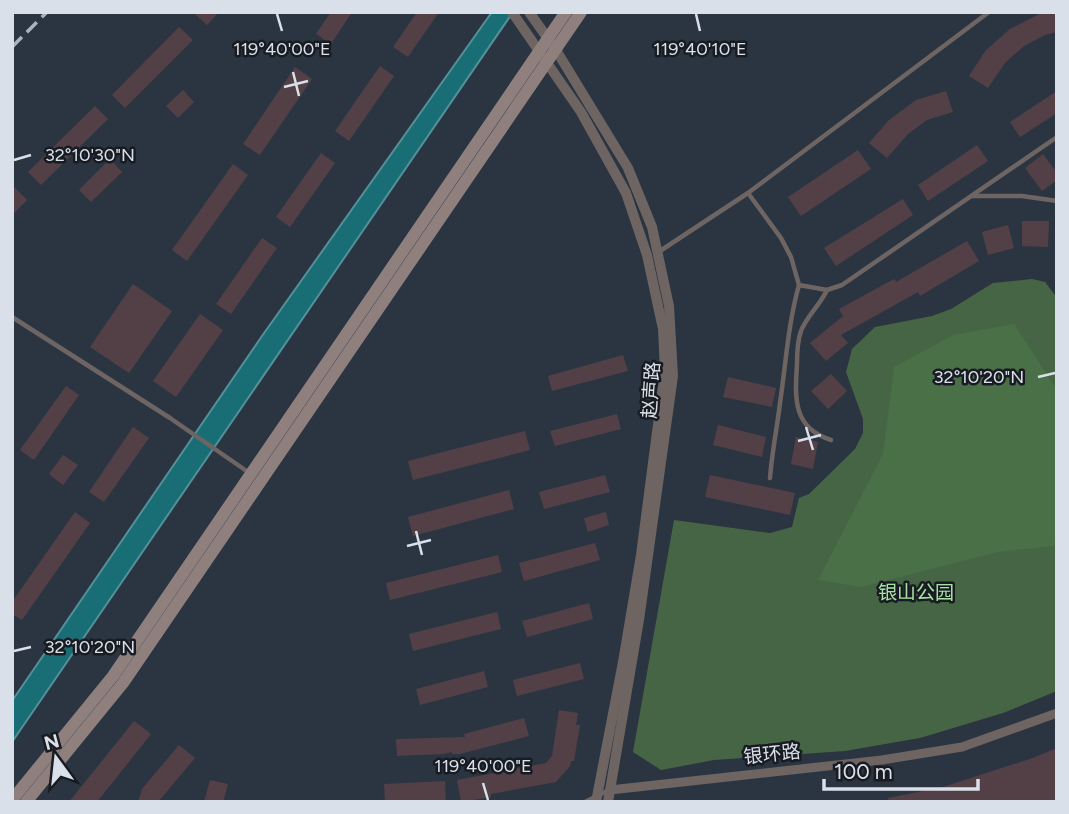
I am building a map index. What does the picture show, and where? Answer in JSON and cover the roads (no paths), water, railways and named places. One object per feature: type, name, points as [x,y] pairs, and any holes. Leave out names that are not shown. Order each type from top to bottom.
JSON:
[{"type":"main road","points":[[26,802],[123,683],[544,57],[566,12]]},
{"type":"main road","points":[[552,44],[581,12]]},
{"type":"main road","points":[[12,800],[113,676],[251,474],[544,57]]},
{"type":"street","points":[[512,12],[581,112],[626,193],[647,255],[663,329],[665,371],[603,797]]},
{"type":"street","name":"赵声路","points":[[529,12],[552,44],[628,168],[652,227],[669,306],[673,376],[639,620],[603,797]]},
{"type":"street","name":"银环路","points":[[603,797],[962,747],[1057,713]]},
{"type":"lane","points":[[659,252],[748,193],[989,12]]},
{"type":"lane","points":[[799,285],[827,290],[842,285],[1057,137]]},
{"type":"lane","points":[[748,193],[781,238],[791,257],[799,285],[786,344],[770,478]]},
{"type":"lane","points":[[971,196],[1022,196],[1057,201]]},
{"type":"lane","points":[[827,290],[820,305],[802,328],[798,340],[795,398],[801,418],[818,434],[831,440]]},
{"type":"lane","points":[[12,317],[251,474]]},
{"type":"lane","points":[[585,802],[603,797]]},
{"type":"railway","points":[[12,47],[47,12]]},
{"type":"park label","name":"银山公园","points":[[916,592]]}]
